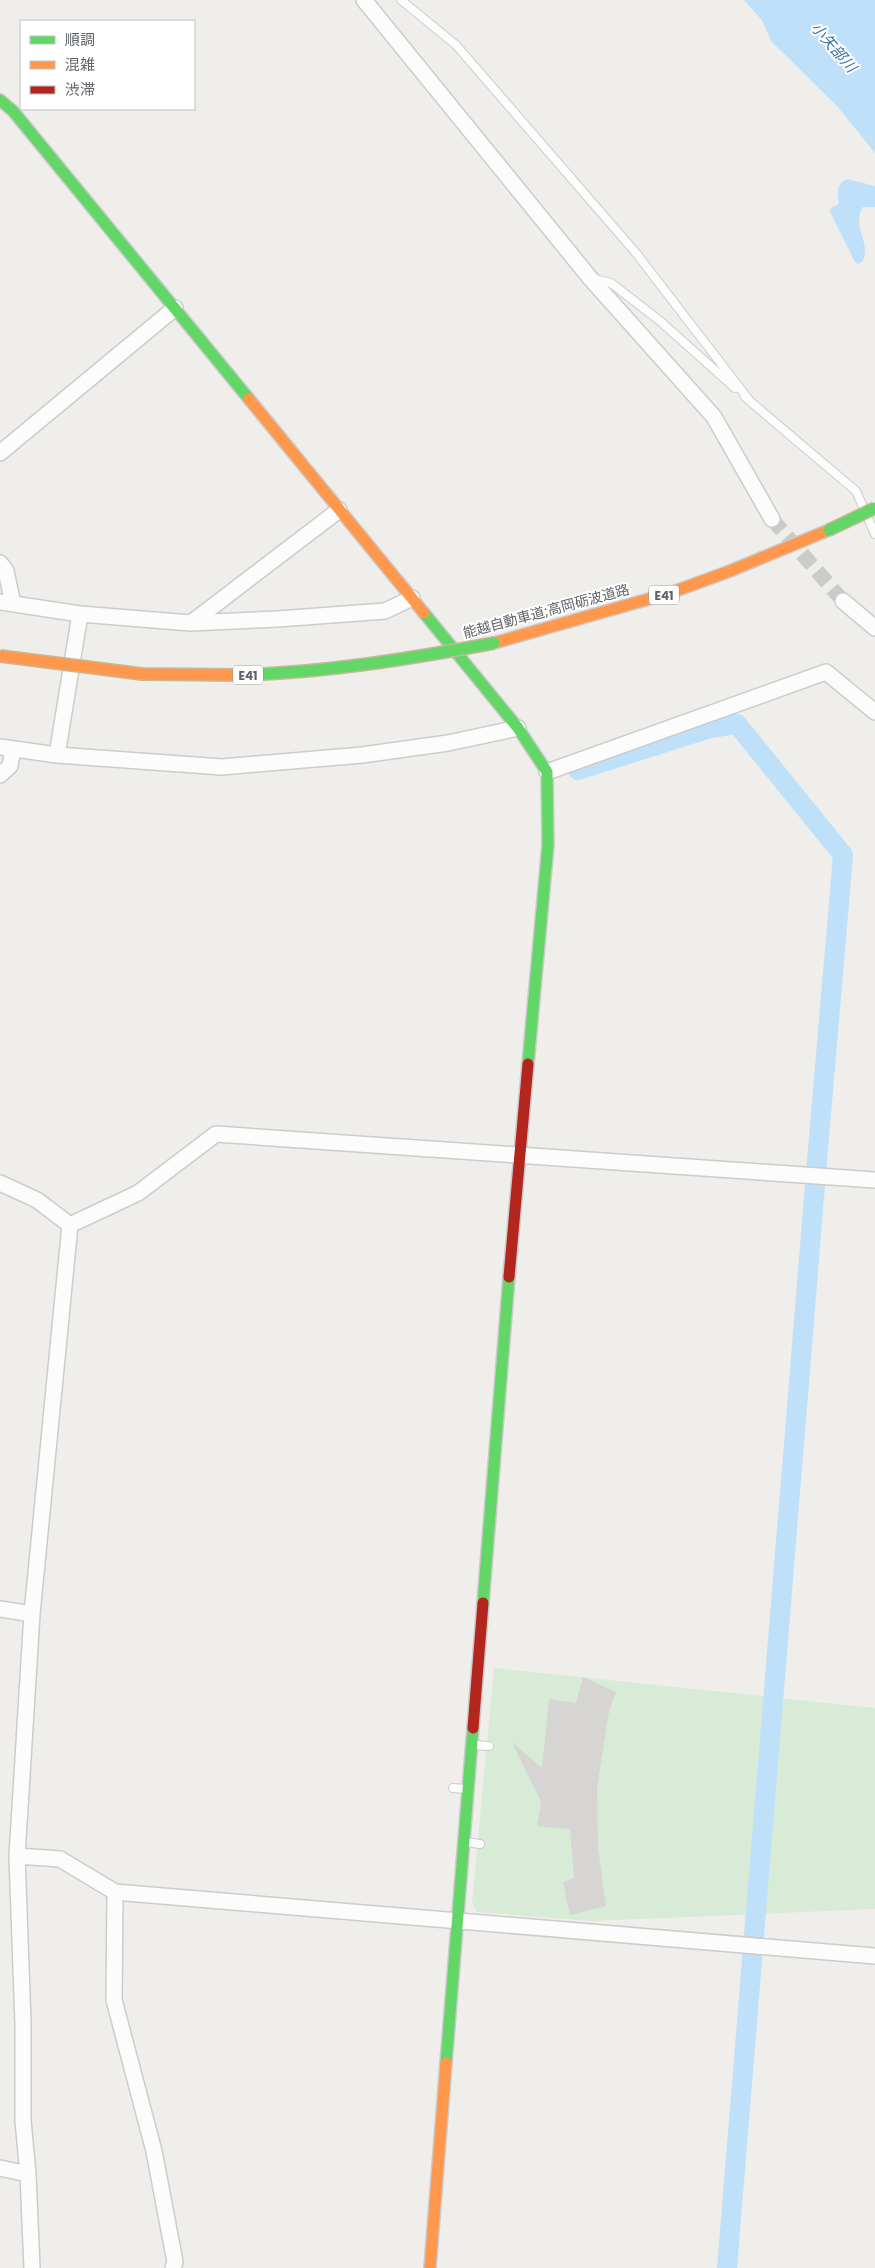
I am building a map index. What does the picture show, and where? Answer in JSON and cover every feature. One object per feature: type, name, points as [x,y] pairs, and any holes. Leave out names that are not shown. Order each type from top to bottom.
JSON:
[{"type":"main road","points":[[0,100],[13,111],[518,728],[547,772],[548,845],[519,1156],[430,2268]]},
{"type":"main road","name":"能越自動車道;高岡砺波道路","points":[[0,656],[81,668],[163,675],[244,675],[325,670],[393,662],[494,643],[587,619],[671,592],[750,563],[829,530],[875,508]]},
{"type":"street","points":[[364,0],[590,278],[714,417],[772,519]]},
{"type":"street","points":[[0,453],[175,308]]},
{"type":"street","points":[[191,623],[340,510]]},
{"type":"street","points":[[0,563],[6,571],[7,603],[80,614],[191,623],[278,619],[385,611],[412,598]]},
{"type":"street","points":[[843,601],[875,628]]},
{"type":"street","points":[[57,755],[80,614]]},
{"type":"street","points":[[547,772],[826,672],[875,712]]},
{"type":"street","points":[[0,775],[10,766],[6,748],[57,755],[222,767],[362,755],[448,743],[518,728]]},
{"type":"street","points":[[70,1226],[138,1193],[216,1134],[875,1180]]},
{"type":"street","points":[[0,1182],[37,1200],[70,1226]]},
{"type":"street","points":[[32,2268],[28,2174],[23,2121],[23,2022],[17,1856],[32,1614],[70,1226]]},
{"type":"street","points":[[0,1609],[32,1614]]},
{"type":"street","points":[[17,1856],[60,1859],[115,1892],[875,1956]]},
{"type":"street","points":[[115,1892],[114,2000],[154,2151],[175,2262],[172,2268]]},
{"type":"street","points":[[0,2168],[28,2174]]},
{"type":"lane","points":[[401,0],[456,45],[636,253],[749,400]]},
{"type":"lane","points":[[590,278],[611,283],[660,321],[749,400],[856,490],[875,534]]},
{"type":"lane","points":[[471,1745],[489,1746]]},
{"type":"lane","points":[[453,1788],[468,1789]]},
{"type":"lane","points":[[463,1842],[480,1844]]},
{"type":"green space","points":[[494,1668],[875,1708],[875,1909],[593,1921],[477,1912],[472,1903]]},
{"type":"water","name":"小矢部川","points":[[744,0],[875,0],[875,153],[837,106],[771,41],[762,20]]},
{"type":"water","points":[[847,179],[875,186],[875,207],[863,207],[860,214],[859,220],[865,254],[863,261],[858,264],[855,262],[830,212],[831,208],[839,204],[839,186]]},
{"type":"building","points":[[583,1677],[616,1692],[609,1711],[597,1788],[598,1847],[606,1906],[570,1915],[563,1882],[574,1878],[570,1829],[537,1826],[541,1802],[512,1742],[542,1768],[549,1699],[576,1703]]},
{"type":"waterway","points":[[578,770],[710,728],[737,724],[843,855],[727,2268]]},
{"type":"tunnel","points":[[772,519],[843,601]]},
{"type":"traffic: fast","points":[[0,100],[13,111],[249,399]]},
{"type":"traffic: fast","points":[[829,530],[875,508]]},
{"type":"traffic: fast","points":[[424,613],[518,728],[547,772],[548,845],[528,1064]]},
{"type":"traffic: fast","points":[[236,675],[269,674],[366,664],[494,643]]},
{"type":"traffic: fast","points":[[483,1603],[509,1277]]},
{"type":"traffic: fast","points":[[446,2063],[473,1728]]},
{"type":"traffic: slow","points":[[249,399],[424,613]]},
{"type":"traffic: slow","points":[[494,643],[670,593],[730,571],[829,530]]},
{"type":"traffic: slow","points":[[0,656],[142,674],[236,675]]},
{"type":"traffic: slow","points":[[430,2268],[446,2063]]},
{"type":"traffic: jam","points":[[509,1277],[528,1064]]},
{"type":"traffic: jam","points":[[473,1728],[483,1603]]}]
